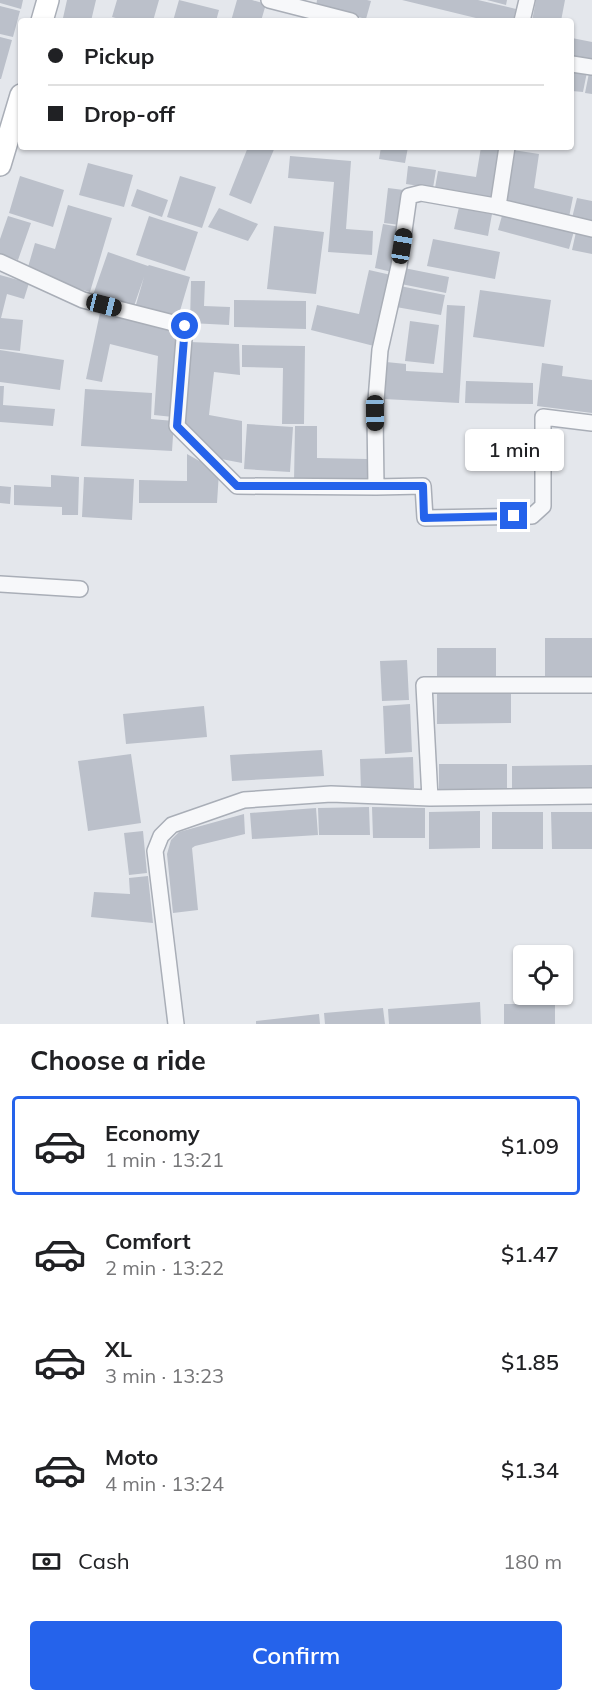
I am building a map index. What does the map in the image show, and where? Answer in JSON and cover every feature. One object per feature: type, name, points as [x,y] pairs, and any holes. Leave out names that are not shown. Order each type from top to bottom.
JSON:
[{"type":"main road","points":[[43,18],[48,0]]},
{"type":"main road","points":[[0,165],[18,105]]},
{"type":"street","points":[[269,0],[339,18]]},
{"type":"street","points":[[523,18],[527,0]]},
{"type":"street","points":[[574,64],[592,68]]},
{"type":"street","points":[[498,206],[507,150]]},
{"type":"street","points":[[376,487],[375,413],[380,350],[399,266],[409,196],[421,193],[498,206],[592,229]]},
{"type":"street","points":[[0,261],[83,300],[185,326],[177,426],[237,486],[423,486],[424,518],[532,516],[543,506],[543,417],[592,423]]},
{"type":"street","points":[[0,584],[80,589]]},
{"type":"street","points":[[430,798],[424,685],[592,685]]},
{"type":"street","points":[[176,1024],[155,851],[161,836],[172,825],[244,800],[331,794],[430,798],[592,796]]},
{"type":"building","points":[[0,0],[23,0],[21,9],[0,3]]},
{"type":"building","points":[[67,0],[96,0],[92,18],[63,18]]},
{"type":"building","points":[[117,0],[159,0],[154,18],[112,17]]},
{"type":"building","points":[[179,0],[219,10],[217,18],[174,18]]},
{"type":"building","points":[[237,0],[252,0],[266,4],[262,18],[232,18]]},
{"type":"building","points":[[317,0],[371,1],[366,18],[316,6]]},
{"type":"building","points":[[402,0],[478,0],[516,9],[514,18],[476,18]]},
{"type":"building","points":[[487,0],[507,0],[506,5]]},
{"type":"building","points":[[536,0],[565,0],[562,18],[533,18]]},
{"type":"building","points":[[0,6],[20,11],[13,37],[0,34]]},
{"type":"building","points":[[0,37],[12,40],[1,79],[0,79]]},
{"type":"building","points":[[574,38],[592,42],[592,61],[574,57]]},
{"type":"building","points":[[574,69],[587,72],[583,92],[574,91]]},
{"type":"building","points":[[589,73],[592,73],[592,94],[585,93]]},
{"type":"building","points":[[247,150],[274,150],[251,204],[229,195]]},
{"type":"building","points":[[380,150],[407,150],[405,163],[379,159]]},
{"type":"building","points":[[480,150],[500,150],[493,199],[435,188],[438,171],[476,177]]},
{"type":"building","points":[[513,150],[539,154],[534,188],[573,197],[569,217],[504,202]]},
{"type":"building","points":[[290,156],[351,161],[346,229],[373,231],[372,255],[328,252],[334,182],[288,178]]},
{"type":"building","points":[[88,163],[133,175],[124,207],[79,195]]},
{"type":"building","points":[[408,166],[436,170],[433,188],[406,184]]},
{"type":"building","points":[[20,176],[64,190],[53,227],[9,213]]},
{"type":"building","points":[[180,176],[216,187],[202,228],[167,217]]},
{"type":"building","points":[[388,188],[404,190],[400,225],[384,223]]},
{"type":"building","points":[[137,189],[168,200],[162,217],[131,206]]},
{"type":"building","points":[[577,198],[592,201],[592,223],[572,218]]},
{"type":"building","points":[[68,205],[112,218],[90,292],[26,274],[35,243],[55,249]]},
{"type":"building","points":[[459,207],[492,214],[488,236],[454,229]]},
{"type":"building","points":[[219,208],[258,224],[248,241],[208,227]]},
{"type":"building","points":[[503,212],[574,231],[569,249],[498,230]]},
{"type":"building","points":[[8,216],[31,223],[18,260],[0,254],[0,239]]},
{"type":"building","points":[[149,216],[198,232],[185,271],[136,255]]},
{"type":"building","points":[[383,224],[400,227],[392,272],[375,268]]},
{"type":"building","points":[[274,226],[324,232],[316,294],[267,289]]},
{"type":"building","points":[[576,232],[592,235],[592,254],[572,250]]},
{"type":"building","points":[[433,239],[500,252],[495,279],[427,266]]},
{"type":"building","points":[[108,252],[190,277],[177,321],[135,308],[144,277],[133,309],[93,295]]},
{"type":"building","points":[[404,268],[449,277],[446,293],[401,284]]},
{"type":"building","points":[[369,270],[391,275],[374,346],[311,330],[317,305],[359,314]]},
{"type":"building","points":[[0,275],[29,283],[24,299],[7,294],[1,318],[23,320],[20,351],[0,349]]},
{"type":"building","points":[[191,281],[205,281],[204,306],[230,307],[229,325],[190,323]]},
{"type":"building","points":[[400,286],[445,295],[441,315],[396,307]]},
{"type":"building","points":[[480,290],[551,300],[544,347],[473,337]]},
{"type":"building","points":[[234,300],[306,301],[306,329],[234,327]]},
{"type":"building","points":[[447,305],[465,306],[459,403],[384,399],[386,362],[406,364],[406,371],[443,373]]},
{"type":"building","points":[[101,308],[181,331],[173,417],[154,415],[158,356],[110,344],[102,382],[86,379]]},
{"type":"building","points":[[410,321],[439,325],[434,364],[405,361]]},
{"type":"building","points":[[190,342],[239,344],[240,375],[214,372],[209,415],[242,421],[242,463],[216,458],[181,421]]},
{"type":"building","points":[[242,345],[305,346],[304,424],[282,424],[283,368],[242,367]]},
{"type":"building","points":[[0,350],[64,360],[60,390],[0,382]]},
{"type":"building","points":[[542,363],[563,366],[562,376],[592,380],[592,413],[537,406]]},
{"type":"building","points":[[466,381],[533,383],[533,404],[465,403]]},
{"type":"building","points":[[0,386],[4,386],[3,405],[55,409],[53,426],[0,422]]},
{"type":"building","points":[[85,389],[152,393],[151,419],[174,421],[172,451],[81,446]]},
{"type":"building","points":[[247,424],[293,427],[290,472],[244,469]]},
{"type":"building","points":[[295,426],[317,426],[317,458],[367,459],[367,481],[294,481]]},
{"type":"building","points":[[187,454],[219,472],[217,503],[139,503],[139,480],[187,481]]},
{"type":"building","points":[[51,475],[79,477],[78,515],[62,515],[62,507],[14,505],[14,485],[51,487]]},
{"type":"building","points":[[84,477],[134,479],[132,520],[82,517]]},
{"type":"building","points":[[0,486],[11,487],[10,504],[0,503]]},
{"type":"building","points":[[545,638],[592,638],[592,679],[545,679]]},
{"type":"building","points":[[437,648],[496,648],[496,678],[437,678]]},
{"type":"building","points":[[407,660],[409,700],[382,701],[380,661]]},
{"type":"building","points":[[437,693],[511,693],[511,723],[437,724]]},
{"type":"building","points":[[410,704],[412,752],[385,754],[383,706]]},
{"type":"building","points":[[204,706],[207,737],[126,744],[123,714]]},
{"type":"building","points":[[322,750],[324,776],[232,781],[230,755]]},
{"type":"building","points":[[131,754],[141,823],[88,831],[78,761]]},
{"type":"building","points":[[413,757],[414,788],[361,791],[360,759]]},
{"type":"building","points":[[439,764],[507,764],[507,789],[439,790]]},
{"type":"building","points":[[592,765],[592,788],[512,789],[512,766]]},
{"type":"building","points":[[369,807],[370,835],[319,835],[318,808]]},
{"type":"building","points":[[372,807],[425,808],[425,838],[373,838]]},
{"type":"building","points":[[316,808],[318,835],[252,839],[250,813]]},
{"type":"building","points":[[480,811],[480,848],[429,849],[429,812]]},
{"type":"building","points":[[492,812],[543,812],[543,849],[492,849]]},
{"type":"building","points":[[551,812],[592,812],[592,849],[552,849]]},
{"type":"building","points":[[244,814],[245,834],[192,848],[198,910],[173,913],[167,854],[171,840],[179,832]]},
{"type":"building","points":[[143,831],[147,873],[129,875],[124,833]]},
{"type":"building","points":[[148,876],[153,923],[91,917],[94,892],[130,894],[129,878]]},
{"type":"building","points":[[480,1002],[481,1024],[389,1024],[388,1009]]},
{"type":"building","points":[[504,1004],[555,1005],[555,1024],[504,1024]]},
{"type":"building","points":[[383,1008],[385,1024],[325,1024],[324,1013]]},
{"type":"building","points":[[319,1014],[320,1024],[256,1024],[256,1021]]},
{"type":"route","points":[[185,326],[177,426],[237,486],[423,486],[424,518],[514,516]]}]
